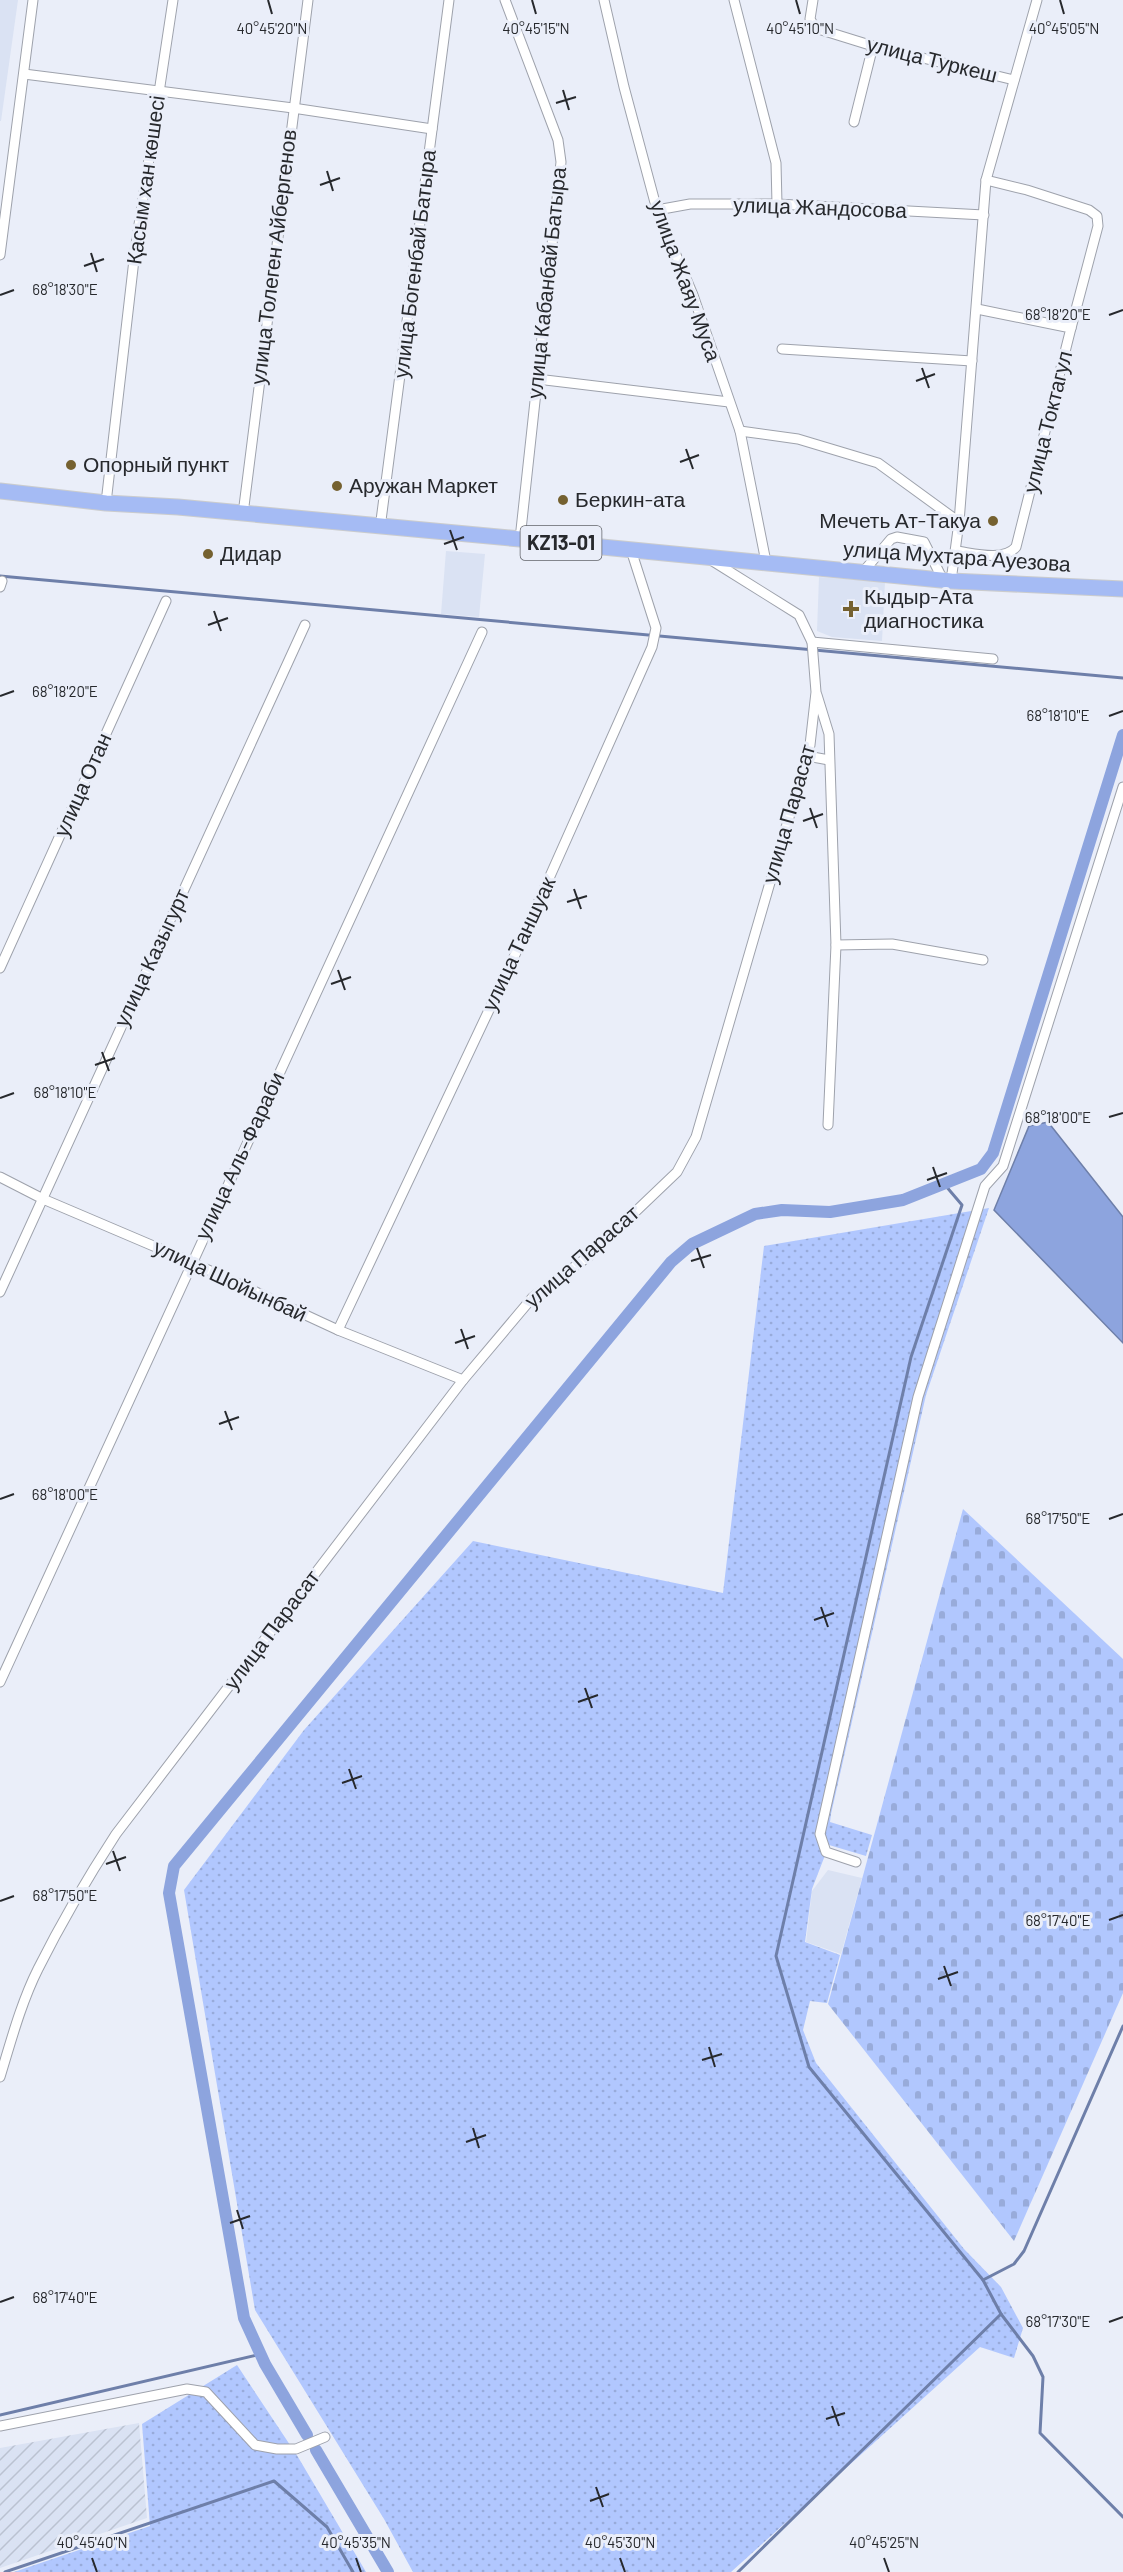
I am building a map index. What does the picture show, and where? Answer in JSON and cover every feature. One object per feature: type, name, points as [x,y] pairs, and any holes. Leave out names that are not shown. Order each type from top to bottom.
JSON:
[{"type":"main road","name":"улица Мухтара Ауезова","points":[[0,491],[380,528],[520,538],[947,581],[1123,589]]},
{"type":"street","points":[[0,255],[33,0]]},
{"type":"street","name":"Қасым хан көшесі","points":[[106,503],[135,251],[173,0]]},
{"type":"street","name":"улица Толеген Айбергенов","points":[[243,514],[308,0]]},
{"type":"street","name":"улица Богенбай Батыра","points":[[380,528],[449,0]]},
{"type":"street","name":"улица Кабанбай Батыра","points":[[505,0],[558,140],[561,162],[520,538]]},
{"type":"street","name":"улица Жаяу Муса","points":[[604,0],[624,87],[657,210],[693,295],[740,431],[766,562]]},
{"type":"street","points":[[734,0],[776,163],[777,204]]},
{"type":"street","name":"улица Туркеш","points":[[813,0],[810,19],[815,28],[873,46],[1014,80]]},
{"type":"street","points":[[947,581],[956,551],[959,522],[986,180],[1037,0]]},
{"type":"street","points":[[855,122],[873,46]]},
{"type":"street","points":[[24,74],[293,108],[432,129]]},
{"type":"street","points":[[986,180],[1027,190],[1089,210],[1097,216],[1098,226],[1071,328]]},
{"type":"street","name":"улица Жандосова","points":[[657,210],[690,204],[777,204],[984,215]]},
{"type":"street","name":"улица Токтагул","points":[[956,551],[997,555],[1012,552],[1016,547],[1071,328],[977,309]]},
{"type":"street","points":[[782,349],[972,361]]},
{"type":"street","points":[[537,379],[729,402]]},
{"type":"street","points":[[740,431],[798,439],[878,463],[959,522]]},
{"type":"street","points":[[863,572],[891,539],[897,537],[924,542],[947,581]]},
{"type":"street","name":"улица Таншуак","points":[[338,1330],[514,957],[653,640],[655,630],[631,549]]},
{"type":"street","name":"улица Парасат","points":[[0,2077],[37,1970],[94,1868],[116,1834],[463,1380],[532,1298],[589,1256],[677,1172],[696,1137],[807,756],[816,692],[812,643],[799,615],[705,556]]},
{"type":"street","name":"улица Отан","points":[[0,968],[166,601]]},
{"type":"street","name":"улица Казыгурт","points":[[0,1292],[304,625]]},
{"type":"street","name":"улица Аль-Фараби","points":[[0,1682],[482,632]]},
{"type":"street","points":[[812,643],[993,658]]},
{"type":"street","points":[[816,692],[829,734],[836,945],[828,1125]]},
{"type":"street","points":[[807,756],[829,760]]},
{"type":"street","points":[[856,1862],[826,1852],[820,1834],[918,1397],[985,1186],[1003,1166],[1123,787]]},
{"type":"street","points":[[836,945],[892,944],[983,960]]},
{"type":"street","name":"улица Шойынбай","points":[[0,1177],[43,1199],[191,1262],[338,1330],[463,1380]]},
{"type":"street","points":[[0,2426],[187,2389],[206,2392],[255,2445],[277,2450],[296,2449],[325,2437]]},
{"type":"shaded area","points":[[0,0],[18,0],[1,121],[0,121]]},
{"type":"shaded area","points":[[446,551],[485,554],[479,617],[441,614]]},
{"type":"shaded area","name":"Кыдыр-Ата диагностика","points":[[819,577],[885,582],[882,641],[832,637],[817,631]]},
{"type":"shaded area","points":[[1048,1122],[1123,1217],[1123,1343],[994,1210],[1029,1126]]},
{"type":"shaded area","points":[[828,1870],[862,1878],[841,1954],[806,1942],[812,1891]]},
{"type":"shaded area","points":[[139,2423],[147,2518],[0,2568],[0,2448]]},
{"type":"green space","points":[[989,1208],[926,1395],[831,1814],[830,1822],[872,1835],[866,1856],[829,1845],[812,1889],[805,1942],[840,1955],[827,2003],[810,2001],[803,2030],[816,2063],[964,2249],[1001,2287],[1023,2328],[1014,2358],[980,2347],[731,2572],[413,2572],[384,2519],[255,2310],[184,1890],[304,1730],[473,1541],[723,1593],[764,1246]]},
{"type":"green space","points":[[963,1509],[1123,1659],[1123,1993],[1014,2241],[828,2004]]},
{"type":"green space","points":[[237,2365],[298,2457],[366,2572],[14,2572],[150,2526],[142,2424]]},
{"type":"waterway","points":[[0,576],[1123,678]]},
{"type":"waterway","points":[[307,2435],[265,2364],[244,2318],[169,1893],[174,1866],[671,1262],[692,1244],[755,1214],[782,1210],[830,1212],[903,1200],[981,1169],[993,1153],[1123,735]]},
{"type":"waterway","points":[[945,1185],[962,1205],[911,1357],[776,1956],[809,2067],[983,2280],[1001,2314],[1033,2356],[1043,2377],[1040,2433],[1123,2517]]},
{"type":"waterway","points":[[983,2280],[1014,2264],[1024,2251],[1123,2026]]},
{"type":"waterway","points":[[738,2572],[1001,2314]]},
{"type":"waterway","points":[[0,2415],[261,2354]]},
{"type":"waterway","points":[[316,2450],[388,2572]]},
{"type":"waterway","points":[[5,2572],[274,2481],[327,2527],[353,2572]]},
{"type":"place","name":"Опорный пункт","points":[[71,465]]},
{"type":"place","name":"Аружан Маркет","points":[[337,486]]},
{"type":"place","name":"Беркин-ата","points":[[563,500]]},
{"type":"place","name":"Мечеть Ат-Такуа","points":[[993,521]]},
{"type":"place","name":"Дидар","points":[[208,554]]},
{"type":"place","name":"Кыдыр-Ата диагностика","points":[[851,609]]}]
